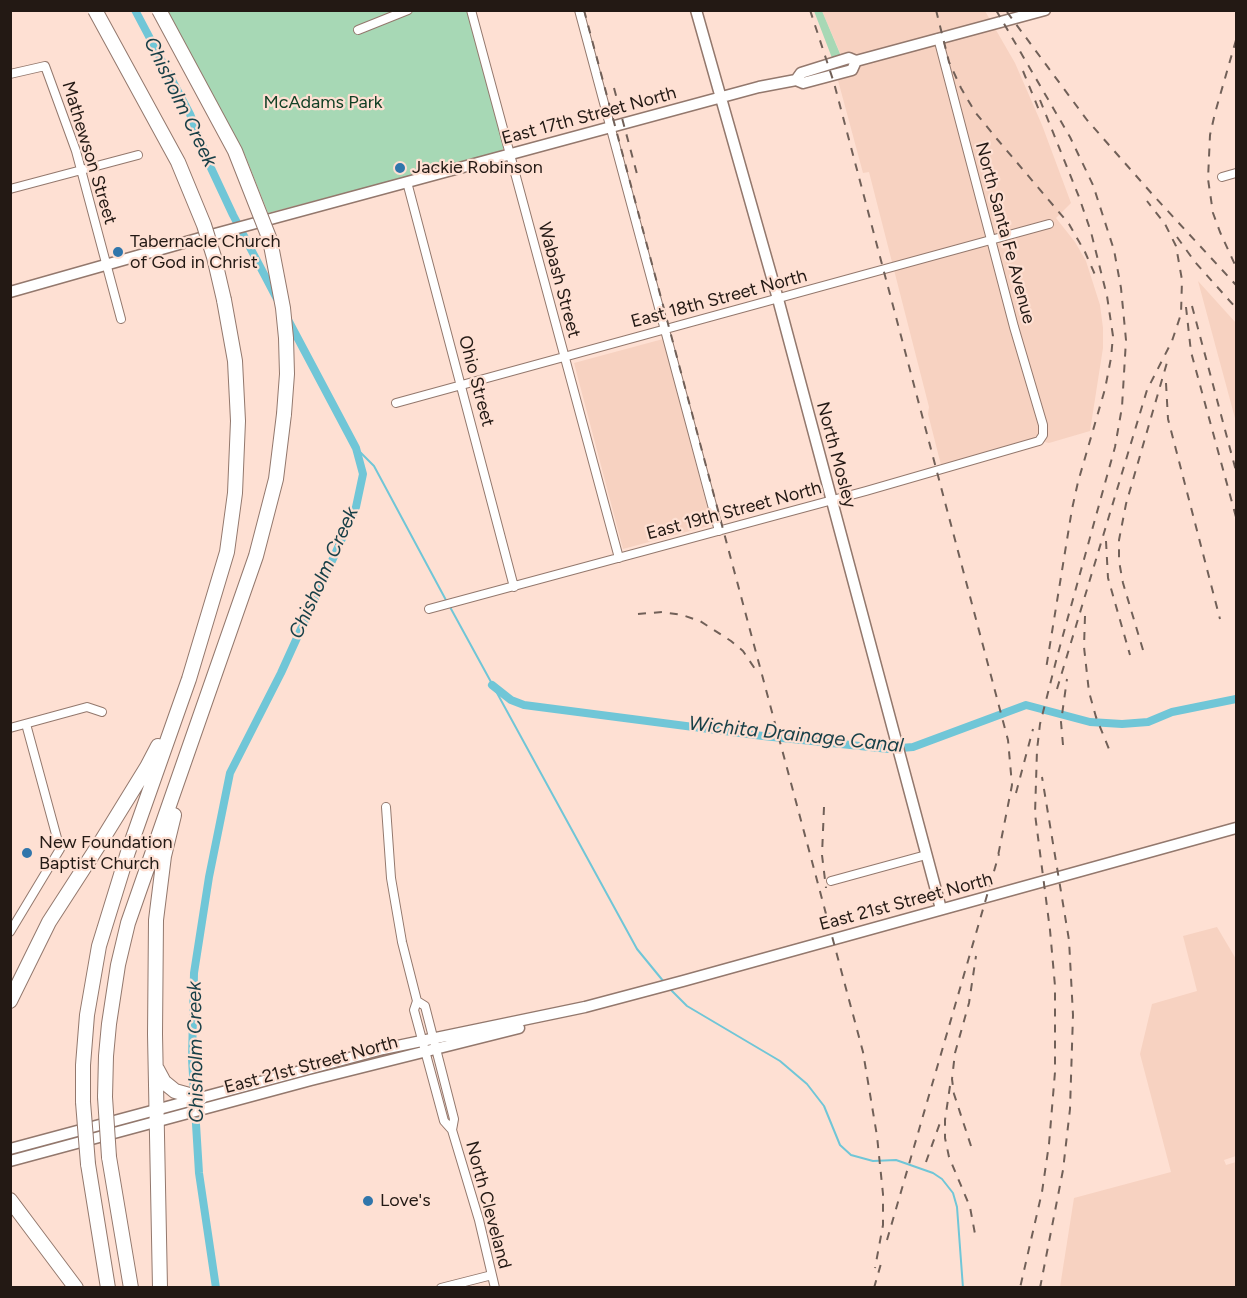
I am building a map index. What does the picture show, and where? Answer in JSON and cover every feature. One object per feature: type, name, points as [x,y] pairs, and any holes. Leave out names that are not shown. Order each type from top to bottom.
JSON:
[{"type":"highway","points":[[94,10],[178,162],[204,225],[224,300],[235,361],[237,390],[235,493],[226,552],[189,679],[128,852],[99,946],[87,1015],[83,1102],[88,1164],[108,1287]]},
{"type":"highway","points":[[131,1287],[109,1157],[105,1097],[108,1024],[118,965],[128,923],[266,522],[276,479],[287,374],[281,297],[270,240],[235,151],[159,10]]},
{"type":"highway","points":[[10,1001],[49,922],[147,767],[189,679]]},
{"type":"highway","points":[[160,1287],[156,1067],[157,909],[164,856],[200,718]]},
{"type":"highway","points":[[156,1067],[177,1098],[206,1097]]},
{"type":"highway","points":[[10,1200],[76,1287]]},
{"type":"street","points":[[358,30],[408,10]]},
{"type":"street","name":"Wabash Street","points":[[471,10],[619,558]]},
{"type":"street","points":[[579,10],[719,531]]},
{"type":"street","name":"North Mosley","points":[[696,10],[778,299],[941,909]]},
{"type":"street","name":"East 17th Street North","points":[[10,291],[611,127],[796,80],[801,73],[849,58],[856,61],[1045,10]]},
{"type":"street","name":"North Santa Fe Avenue","points":[[938,38],[991,241],[1043,425],[1043,435]]},
{"type":"street","name":"Mathewson Street","points":[[10,74],[45,66],[81,170],[121,319]]},
{"type":"street","points":[[10,189],[138,155]]},
{"type":"street","points":[[1222,177],[1236,173]]},
{"type":"street","name":"Ohio Street","points":[[407,182],[514,587]]},
{"type":"street","name":"East 18th Street North","points":[[396,403],[1049,224]]},
{"type":"street","name":"East 19th Street North","points":[[429,609],[1028,446],[1040,441],[1043,435]]},
{"type":"street","points":[[10,728],[87,707],[102,712]]},
{"type":"street","points":[[10,932],[60,849],[26,724]]},
{"type":"street","name":"North Cleveland","points":[[386,807],[391,878],[402,942],[417,1001],[424,1006],[444,1121],[452,1130],[495,1287]]},
{"type":"street","name":"East 21st Street North","points":[[10,1149],[157,1116],[178,1117],[429,1045],[683,981],[1236,828]]},
{"type":"street","points":[[831,881],[926,855]]},
{"type":"street","name":"East 21st Street North","points":[[206,1097],[383,1049],[429,1045]]},
{"type":"street","name":"East 21st Street North","points":[[10,1161],[157,1116],[177,1098]]},
{"type":"street","points":[[441,1287],[492,1275]]},
{"type":"shaded area","points":[[822,11],[985,11],[1015,63],[1042,125],[1071,203],[1056,218],[1075,242],[1086,261],[1100,305],[1103,348],[1090,431],[1049,443],[1035,440],[941,465],[928,414],[929,407],[869,172],[863,173],[832,58],[841,55]]},
{"type":"shaded area","points":[[1198,281],[1236,323],[1236,422]]},
{"type":"shaded area","points":[[663,339],[712,525],[623,549],[574,363]]},
{"type":"shaded area","points":[[1217,927],[1236,959],[1236,1156],[1224,1160],[1226,1165],[1236,1162],[1236,1287],[1060,1287],[1074,1198],[1171,1172],[1140,1054],[1152,1004],[1197,991],[1183,936]]},
{"type":"green space","name":"McAdams Park","points":[[167,11],[467,11],[504,147],[501,152],[268,213],[245,155]]},
{"type":"green space","points":[[814,11],[822,11],[841,56],[832,58]]},
{"type":"waterway","name":"Chisholm Creek","points":[[135,10],[190,114],[211,168],[233,215],[277,299]]},
{"type":"waterway","name":"Chisholm Creek","points":[[216,1288],[199,1173],[192,1059],[194,973],[209,877],[230,773],[281,673],[336,552],[356,507],[363,474],[356,448],[287,318]]},
{"type":"waterway","points":[[356,448],[374,466],[447,602]]},
{"type":"waterway","points":[[450,607],[637,949],[664,982]]},
{"type":"waterway","name":"Wichita Drainage Canal","points":[[492,685],[511,700],[524,705],[763,736],[889,749],[913,747],[1026,705],[1090,722],[1122,724],[1148,722],[1172,712],[1236,699]]},
{"type":"waterway","points":[[669,988],[687,1006],[780,1061],[807,1084],[824,1106],[840,1145],[851,1155],[873,1161],[896,1160],[933,1173],[942,1179],[953,1193],[957,1207],[963,1288]]},
{"type":"railway","points":[[584,10],[863,1052],[877,1136],[883,1194],[883,1225],[875,1268]]},
{"type":"railway","points":[[810,10],[834,83],[1008,740],[1012,785],[997,861]]},
{"type":"railway","points":[[936,10],[949,62],[975,112],[1069,224],[1096,277]]},
{"type":"railway","points":[[996,10],[1070,137],[1093,185],[1114,250],[1121,288],[1126,340],[1122,407],[1115,447],[1057,657],[1040,724],[1037,750],[1035,814],[1055,986],[1055,1072],[1042,1192],[1020,1288]]},
{"type":"railway","points":[[1007,12],[1087,120],[1236,285]]},
{"type":"railway","points":[[1236,40],[1210,135],[1208,179],[1213,213],[1236,267]]},
{"type":"railway","points":[[1023,71],[1039,110]]},
{"type":"railway","points":[[614,88],[637,174]]},
{"type":"railway","points":[[1040,100],[1091,232],[1107,296],[1113,336],[1105,389],[1072,509],[1046,669]]},
{"type":"railway","points":[[1057,689],[1147,390],[1172,341],[1181,314],[1182,280],[1176,246],[1165,224],[1147,201]]},
{"type":"railway","points":[[1177,237],[1195,262],[1236,308]]},
{"type":"railway","points":[[1192,306],[1236,471]]},
{"type":"railway","points":[[1186,307],[1191,352],[1236,517]]},
{"type":"railway","points":[[1143,650],[1123,583],[1119,561],[1119,540],[1126,504],[1168,359]]},
{"type":"railway","points":[[1166,383],[1168,419],[1220,619]]},
{"type":"railway","points":[[1106,541],[1108,578],[1130,655]]},
{"type":"railway","points":[[638,614],[662,612],[700,621],[743,651],[757,672]]},
{"type":"railway","points":[[1085,616],[1084,647],[1089,692],[1109,749]]},
{"type":"railway","points":[[1063,745],[1061,722],[1067,679]]},
{"type":"railway","points":[[1016,793],[1033,729]]},
{"type":"railway","points":[[1040,1288],[1063,1170],[1070,1109],[1073,1015],[1069,940],[1042,777]]},
{"type":"railway","points":[[824,807],[822,855],[826,888]]},
{"type":"railway","points":[[887,1240],[999,854]]},
{"type":"railway","points":[[971,1146],[954,1094],[952,1079],[955,1053],[969,1003],[976,956]]},
{"type":"railway","points":[[950,1086],[945,1138],[949,1157],[970,1207],[975,1234]]},
{"type":"railway","points":[[926,1162],[941,1120]]},
{"type":"railway","points":[[874,1288],[882,1260]]},
{"type":"place","name":"Jackie Robinson","points":[[400,168]]},
{"type":"place","name":"Tabernacle Church of God in Christ","points":[[118,252]]},
{"type":"place","name":"New Foundation Baptist Church","points":[[27,853]]},
{"type":"place","name":"Love's","points":[[368,1201]]}]
